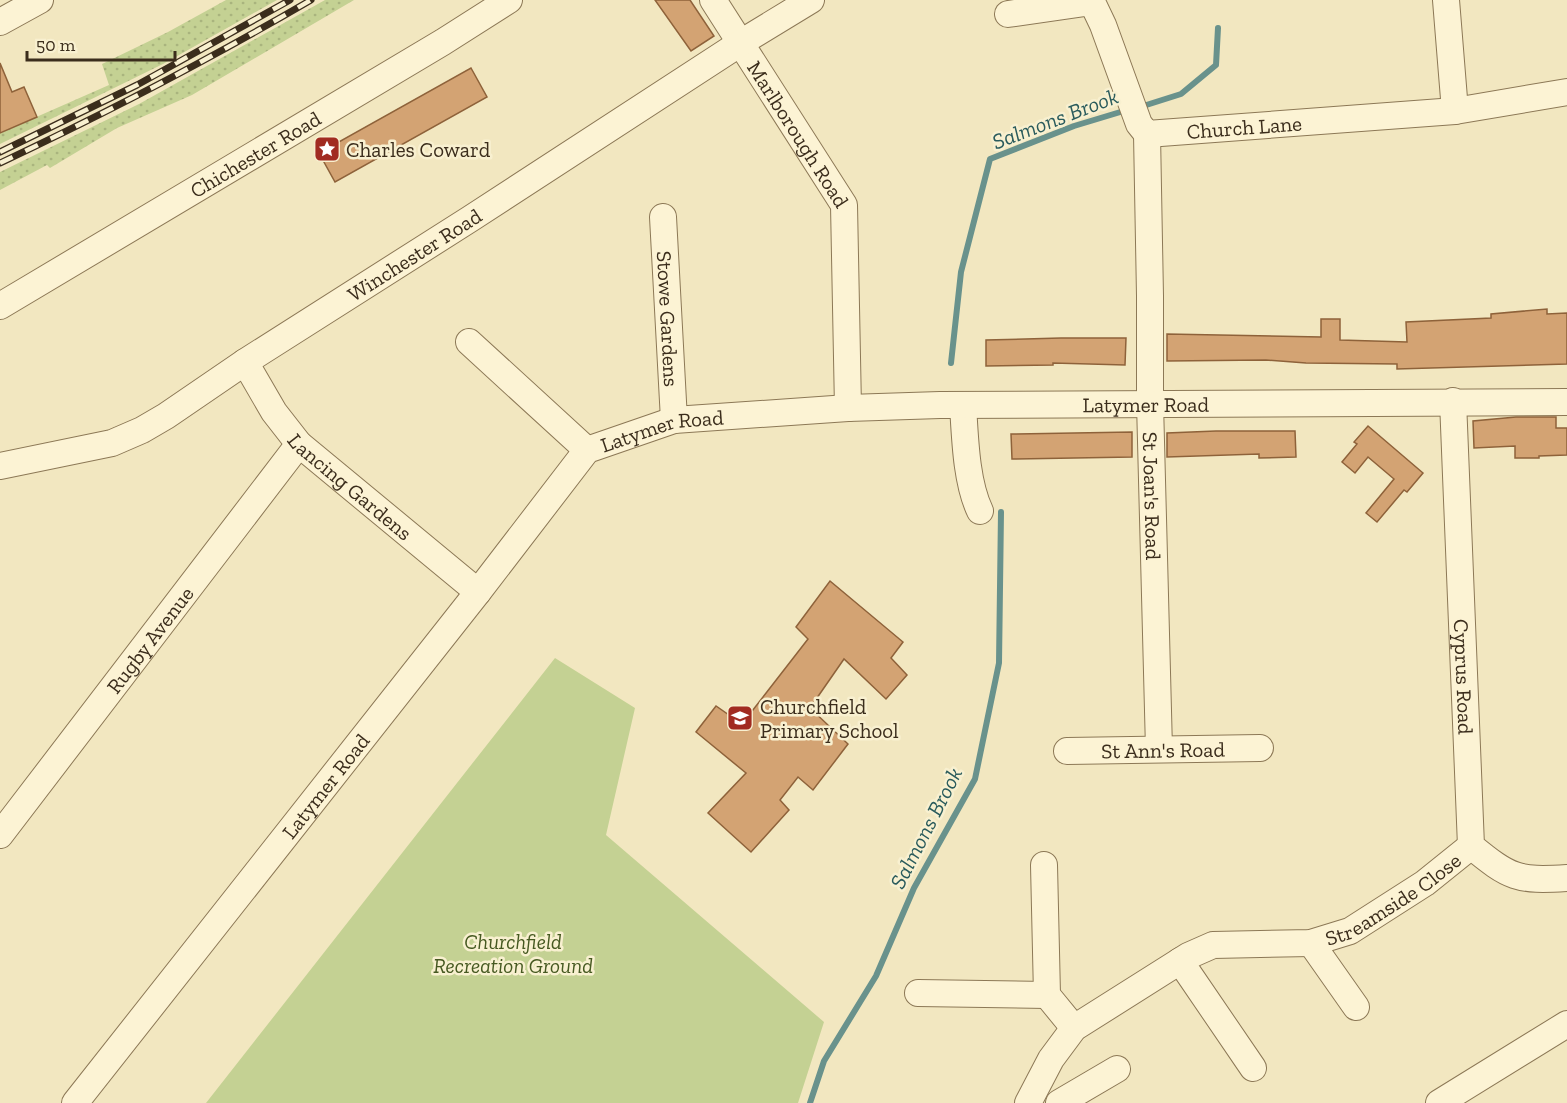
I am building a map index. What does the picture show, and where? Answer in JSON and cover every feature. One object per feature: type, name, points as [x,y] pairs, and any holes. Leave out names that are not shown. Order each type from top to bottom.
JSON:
[{"type":"street","points":[[0,22],[40,0]]},
{"type":"street","name":"Chichester Road","points":[[0,306],[443,42],[509,0]]},
{"type":"street","name":"Marlborough Road","points":[[713,0],[844,205],[848,408]]},
{"type":"street","name":"Winchester Road","points":[[0,466],[112,443],[142,430],[741,42],[810,0]]},
{"type":"street","points":[[1446,0],[1455,111]]},
{"type":"street","points":[[1008,14],[1092,3],[1143,129]]},
{"type":"street","name":"Church Lane","points":[[1143,129],[1455,111],[1567,92]]},
{"type":"street","name":"St Joan's Road","points":[[1143,129],[1150,296],[1150,404],[1159,749]]},
{"type":"street","name":"Stowe Gardens","points":[[663,216],[674,420]]},
{"type":"street","points":[[470,342],[587,450]]},
{"type":"street","name":"Lancing Gardens","points":[[245,362],[274,412],[299,444],[478,592]]},
{"type":"street","name":"Cyprus Road","points":[[1453,401],[1471,846]]},
{"type":"street","name":"Latymer Road","points":[[75,1103],[478,592],[587,450],[674,420],[848,408],[963,405],[1567,402]]},
{"type":"street","points":[[963,405],[972,510]]},
{"type":"street","name":"Rugby Avenue","points":[[0,834],[299,444]]},
{"type":"street","name":"St Ann's Road","points":[[1067,751],[1260,748]]},
{"type":"street","points":[[1471,846],[1510,875],[1533,880],[1567,878]]},
{"type":"street","name":"Streamside Close","points":[[1028,1103],[1051,1059],[1074,1028],[1180,961],[1213,945],[1311,943],[1350,931],[1425,883],[1471,846]]},
{"type":"street","points":[[1044,865],[1047,995],[1074,1028]]},
{"type":"street","name":"Streamside Close","points":[[1311,943],[1356,1007]]},
{"type":"street","points":[[1180,961],[1253,1068]]},
{"type":"street","points":[[918,993],[1047,995]]},
{"type":"street","points":[[1439,1103],[1567,1024]]},
{"type":"street","points":[[1059,1103],[1117,1069]]},
{"type":"green space","points":[[226,0],[277,0],[163,64],[0,144],[0,133],[109,85],[102,64],[168,32]]},
{"type":"green space","points":[[325,0],[354,0],[192,95],[117,128],[50,168],[47,165],[0,190],[0,172],[139,104]]},
{"type":"green space","name":"Churchfield Recreation Ground","points":[[555,658],[635,708],[606,835],[824,1022],[798,1103],[206,1103]]},
{"type":"building","points":[[655,0],[690,0],[714,36],[691,51]]},
{"type":"building","points":[[0,63],[12,92],[24,87],[37,117],[0,133]]},
{"type":"building","points":[[471,68],[487,97],[335,182],[319,153]]},
{"type":"building","points":[[1547,309],[1547,314],[1567,313],[1567,364],[1397,369],[1397,364],[1266,360],[1167,361],[1167,334],[1321,337],[1321,319],[1340,319],[1340,340],[1407,342],[1406,322],[1491,318],[1491,314]]},
{"type":"building","points":[[1126,338],[1125,365],[1053,363],[1053,365],[986,366],[986,340]]},
{"type":"building","points":[[1516,417],[1556,417],[1556,428],[1567,428],[1567,455],[1515,458],[1515,446],[1474,448],[1473,421]]},
{"type":"building","points":[[1368,426],[1423,473],[1407,492],[1404,490],[1377,522],[1366,513],[1394,479],[1368,457],[1355,473],[1342,462],[1357,444],[1354,442]]},
{"type":"building","points":[[1295,431],[1296,457],[1259,458],[1259,454],[1167,457],[1167,433]]},
{"type":"building","points":[[1132,432],[1132,457],[1012,459],[1011,434]]},
{"type":"building","points":[[830,581],[903,642],[891,658],[907,675],[886,699],[844,659],[810,708],[848,744],[813,790],[798,777],[780,800],[789,810],[751,852],[708,813],[746,773],[696,732],[716,706],[742,724],[808,639],[796,627]]},
{"type":"waterway","name":"Salmons Brook","points":[[1140,107],[1181,94],[1216,65],[1218,28]]},
{"type":"waterway","name":"Salmons Brook","points":[[951,363],[961,272],[990,159],[1074,126],[1127,110]]},
{"type":"waterway","name":"Salmons Brook","points":[[810,1103],[824,1061],[876,976],[914,888],[975,779],[999,663],[1001,512]]},
{"type":"railway","points":[[0,152],[137,85],[290,0]]},
{"type":"railway","points":[[0,163],[157,85],[311,0]]},
{"type":"place","name":"Charles Coward","points":[[327,149]]},
{"type":"place","name":"Churchfield Primary School","points":[[740,718]]}]
